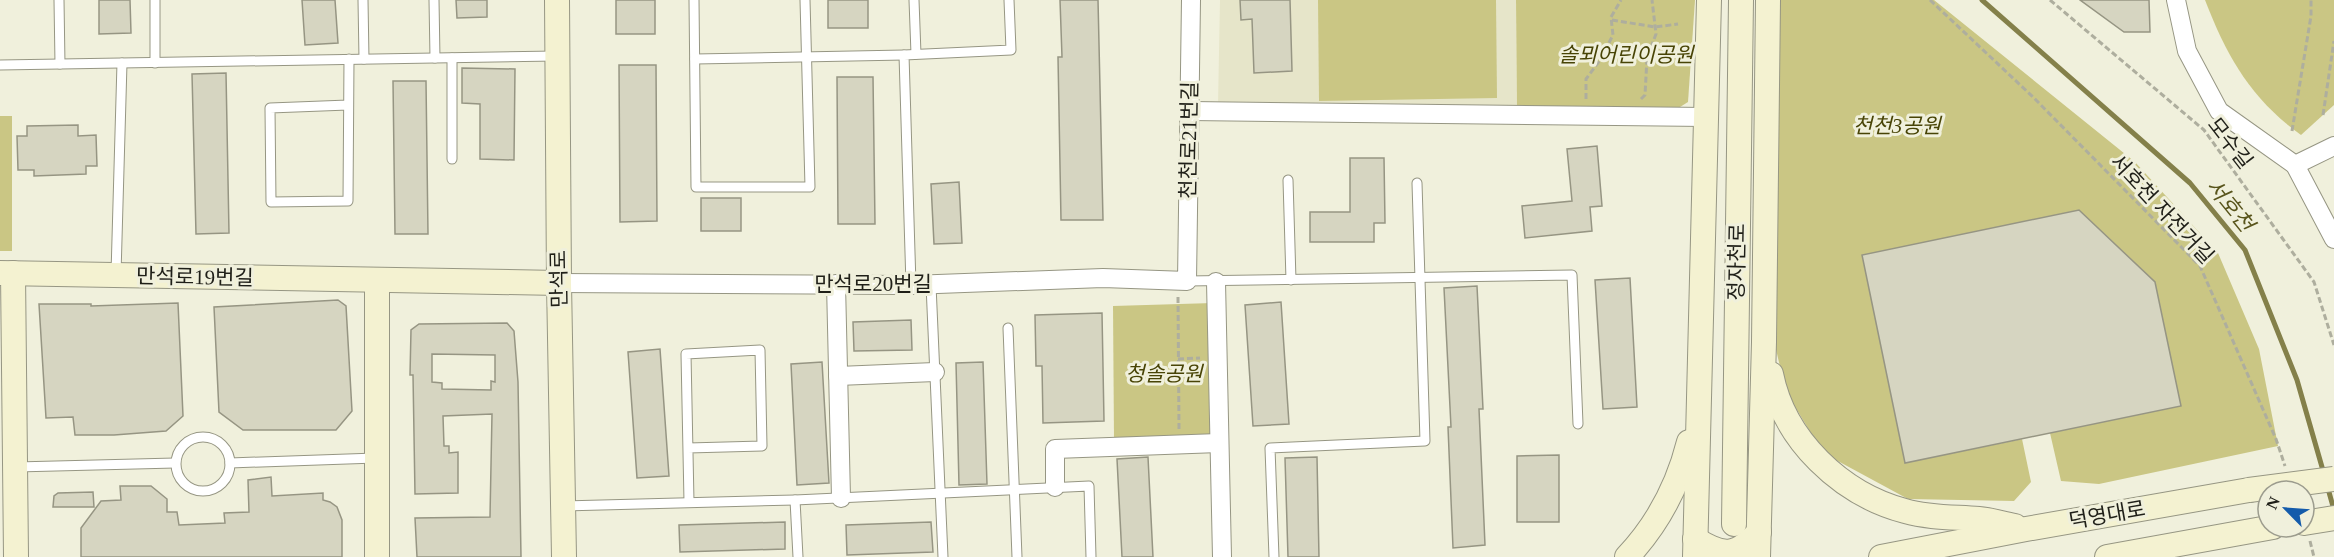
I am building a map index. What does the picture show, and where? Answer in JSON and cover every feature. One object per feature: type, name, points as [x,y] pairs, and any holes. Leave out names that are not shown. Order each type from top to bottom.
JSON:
[{"type":"street","name":"만석로","points":[[556,0],[564,557]]},
{"type":"street","name":"천천로21번길","points":[[1182,281],[1190,111],[1191,0]]},
{"type":"street","points":[[1709,0],[1695,548],[1727,556],[1745,549],[1759,532]]},
{"type":"street","name":"정자천로","points":[[1734,524],[1741,0]]},
{"type":"street","points":[[1758,557],[1764,342],[1768,0]]},
{"type":"street","points":[[2176,0],[2187,51],[2219,111],[2295,165],[2334,239]]},
{"type":"street","points":[[1190,111],[1706,117]]},
{"type":"street","points":[[2295,165],[2334,146]]},
{"type":"street","name":"만석로19번길","points":[[16,557],[15,467],[7,273],[559,283]]},
{"type":"street","name":"만석로20번길","points":[[559,283],[931,285],[1102,278],[1182,281]]},
{"type":"street","points":[[376,280],[377,557]]},
{"type":"street","points":[[1216,282],[1222,557]]},
{"type":"street","points":[[836,284],[841,498]]},
{"type":"street","points":[[1764,342],[1775,396],[1791,426],[1809,453],[1856,490],[1905,511],[1933,517],[1981,519],[2026,529]]},
{"type":"street","points":[[838,376],[935,372]]},
{"type":"street","points":[[1627,557],[1665,508],[1682,468],[1699,399]]},
{"type":"street","points":[[1055,487],[1054,449],[1219,443]]},
{"type":"street","name":"덕영대로","points":[[1881,557],[2249,490],[2334,479]]},
{"type":"street","points":[[2316,521],[2334,518]]},
{"type":"street","name":"덕영대로","points":[[2107,557],[2256,530]]},
{"type":"lane","points":[[59,0],[60,64]]},
{"type":"lane","points":[[155,0],[155,63]]},
{"type":"lane","points":[[363,0],[364,59]]},
{"type":"lane","points":[[434,0],[435,58]]},
{"type":"lane","points":[[694,0],[696,187],[810,188],[805,0]]},
{"type":"lane","points":[[914,0],[916,54]]},
{"type":"lane","points":[[695,59],[904,55],[1011,50],[1009,0]]},
{"type":"lane","points":[[904,55],[911,285]]},
{"type":"lane","points":[[0,65],[557,56]]},
{"type":"lane","points":[[452,58],[452,159]]},
{"type":"lane","points":[[348,105],[270,108],[271,202],[348,201],[349,59]]},
{"type":"lane","points":[[116,275],[122,63]]},
{"type":"lane","points":[[1287,180],[1291,280]]},
{"type":"lane","points":[[1274,557],[1270,448],[1425,441],[1417,183]]},
{"type":"lane","points":[[1182,281],[1572,275],[1578,424]]},
{"type":"lane","points":[[931,285],[943,557]]},
{"type":"lane","points":[[1008,328],[1017,557]]},
{"type":"lane","points":[[688,448],[762,446],[760,350],[686,354],[689,501]]},
{"type":"lane","points":[[205,436],[221,443],[230,463],[227,477],[221,484],[213,490],[204,491],[186,486],[180,479],[175,463],[177,454],[188,441],[205,436]]},
{"type":"lane","points":[[230,463],[376,458]]},
{"type":"lane","points":[[15,467],[175,463]]},
{"type":"lane","points":[[563,506],[795,500],[1089,486],[1091,557]]},
{"type":"lane","points":[[795,500],[798,557]]},
{"type":"path","points":[[1586,100],[1586,79],[1613,35],[1612,20],[1621,0]]},
{"type":"path","points":[[1640,101],[1645,95],[1647,58],[1656,34],[1652,0]]},
{"type":"path","name":"서호천 자전거길","points":[[1930,0],[2032,97],[2200,266],[2276,439],[2287,470]]},
{"type":"path","name":"모수길","points":[[2050,0],[2204,130],[2314,282],[2334,345]]},
{"type":"path","points":[[2292,131],[2312,16],[2311,0]]},
{"type":"path","points":[[1612,20],[1655,27],[1678,24]]},
{"type":"path","points":[[2323,115],[2334,41]]},
{"type":"path","points":[[1179,444],[1178,358],[1182,281]]},
{"type":"path","points":[[1178,358],[1217,358]]},
{"type":"shaded area","points":[[1220,0],[1516,0],[1517,108],[1218,104]]},
{"type":"green space","points":[[1318,0],[1496,0],[1497,98],[1319,101]]},
{"type":"green space","name":"솔뫼어린이공원","points":[[1516,0],[1695,0],[1688,102],[1672,112],[1517,108]]},
{"type":"green space","name":"천천3공원","points":[[1776,0],[1934,0],[2135,162],[2218,253],[2259,349],[2278,446],[2099,484],[2061,481],[2050,433],[2180,406],[2155,282],[2079,210],[1863,255],[1905,463],[2022,439],[2031,482],[2014,501],[1908,499],[1823,453],[1786,392],[1774,341]]},
{"type":"green space","points":[[2205,0],[2334,0],[2334,105],[2301,135],[2283,121],[2268,107],[2242,75],[2222,40]]},
{"type":"green space","points":[[0,116],[12,116],[12,251],[0,251]]},
{"type":"green space","name":"청솔공원","points":[[1213,303],[1215,441],[1114,441],[1113,306]]},
{"type":"building","points":[[99,0],[130,0],[131,33],[99,34]]},
{"type":"building","points":[[302,0],[335,0],[338,43],[305,45]]},
{"type":"building","points":[[456,0],[487,0],[487,17],[457,18]]},
{"type":"building","points":[[616,0],[655,0],[655,34],[616,34]]},
{"type":"building","points":[[828,0],[868,0],[868,28],[828,28]]},
{"type":"building","points":[[1060,0],[1098,0],[1103,220],[1061,220],[1058,57],[1062,57]]},
{"type":"building","points":[[1240,0],[1290,0],[1292,71],[1254,73],[1252,19],[1241,20]]},
{"type":"building","points":[[2080,0],[2149,0],[2150,32],[2124,32]]},
{"type":"building","points":[[619,65],[656,65],[657,221],[620,222]]},
{"type":"building","points":[[462,68],[515,69],[514,160],[480,159],[480,104],[462,103]]},
{"type":"building","points":[[226,73],[229,233],[196,234],[192,74]]},
{"type":"building","points":[[837,77],[873,77],[875,224],[838,224]]},
{"type":"building","points":[[393,81],[426,81],[428,234],[395,234]]},
{"type":"building","points":[[78,125],[78,136],[96,135],[97,166],[86,166],[86,174],[34,176],[34,170],[18,170],[17,136],[27,136],[27,126]]},
{"type":"building","points":[[1597,146],[1602,206],[1590,207],[1592,231],[1525,238],[1522,206],[1572,201],[1567,149]]},
{"type":"building","points":[[1350,158],[1384,158],[1385,223],[1374,223],[1374,242],[1310,242],[1310,212],[1350,212]]},
{"type":"building","points":[[959,182],[962,243],[934,244],[931,184]]},
{"type":"building","points":[[701,198],[741,198],[741,231],[701,231]]},
{"type":"building","points":[[2079,210],[2155,282],[2181,406],[1905,463],[1862,255]]},
{"type":"building","points":[[1630,278],[1637,407],[1603,409],[1595,280]]},
{"type":"building","points":[[1477,286],[1483,409],[1479,409],[1485,545],[1453,548],[1448,427],[1451,427],[1444,288]]},
{"type":"building","points":[[338,300],[346,306],[352,411],[336,430],[243,430],[219,412],[214,307]]},
{"type":"building","points":[[1281,302],[1289,424],[1253,426],[1245,305]]},
{"type":"building","points":[[178,303],[183,416],[166,431],[75,435],[73,417],[46,418],[39,304],[91,304],[91,306]]},
{"type":"building","points":[[1102,313],[1104,421],[1043,423],[1042,366],[1036,366],[1035,315]]},
{"type":"building","points":[[911,320],[912,350],[854,351],[853,322]]},
{"type":"building","points":[[507,323],[514,331],[518,382],[521,557],[417,557],[415,518],[490,517],[492,414],[443,416],[444,446],[449,446],[449,453],[458,452],[458,493],[415,494],[413,375],[410,375],[411,330],[419,324]],"holes":[[[432,354],[495,355],[495,382],[491,381],[491,390],[442,389],[442,383],[432,382]]]},
{"type":"building","points":[[660,349],[669,476],[637,478],[628,352]]},
{"type":"building","points":[[822,362],[829,483],[797,485],[791,364]]},
{"type":"building","points":[[983,362],[987,484],[959,485],[956,363]]},
{"type":"building","points":[[1559,455],[1559,522],[1517,522],[1517,456]]},
{"type":"building","points":[[1148,457],[1153,557],[1122,557],[1117,459]]},
{"type":"building","points":[[1317,457],[1319,557],[1288,557],[1285,458]]},
{"type":"building","points":[[271,477],[272,496],[323,493],[323,500],[337,507],[342,520],[342,557],[81,557],[81,528],[101,501],[121,500],[120,486],[151,486],[167,499],[167,512],[177,512],[179,525],[225,523],[224,513],[249,512],[248,480]]},
{"type":"building","points":[[93,492],[94,507],[53,507],[54,496],[58,493]]},
{"type":"building","points":[[785,522],[785,549],[680,552],[679,525]]},
{"type":"building","points":[[931,522],[933,552],[847,555],[846,525]]},
{"type":"waterway","name":"서호천","points":[[1982,0],[2190,183],[2245,250],[2297,380],[2324,474]]},
{"type":"waterway","name":"서호천","points":[[2327,485],[2334,510]]}]
